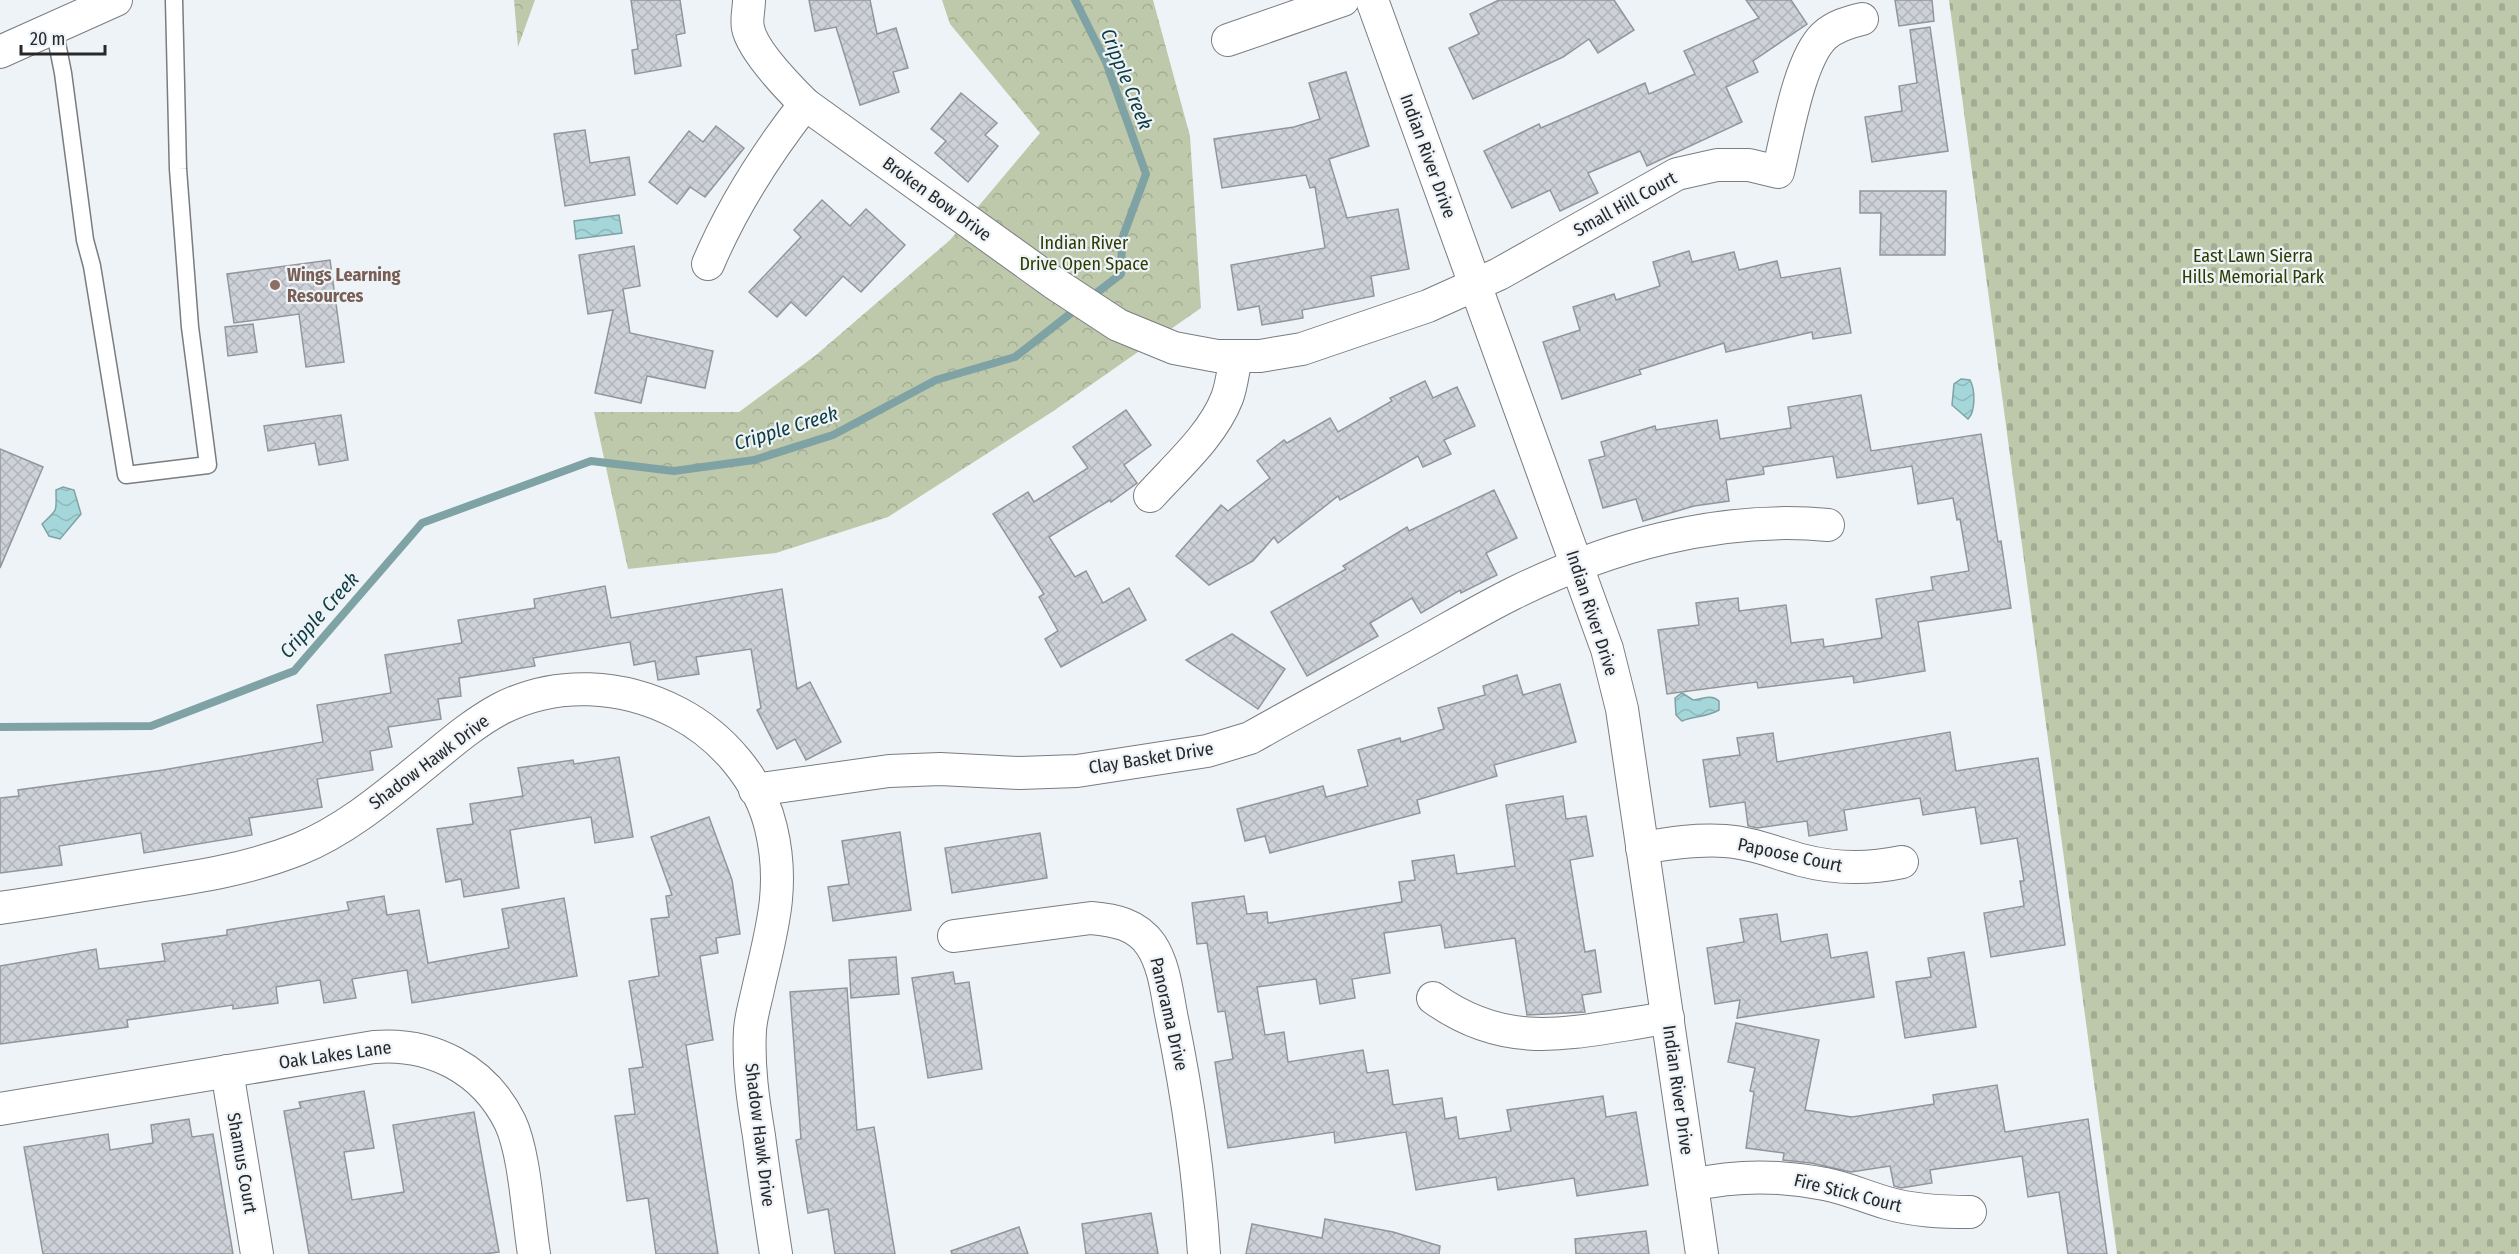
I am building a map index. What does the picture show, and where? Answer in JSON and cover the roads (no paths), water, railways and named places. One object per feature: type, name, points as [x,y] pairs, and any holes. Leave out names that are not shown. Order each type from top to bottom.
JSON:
[{"type":"street","points":[[0,52],[116,0]]},
{"type":"street","name":"Broken Bow Drive","points":[[749,0],[748,28],[751,36],[774,73],[804,104],[1054,283],[1134,334],[1174,348],[1217,356],[1260,356],[1302,349],[1428,306],[1475,286]]},
{"type":"street","points":[[1228,39],[1342,0]]},
{"type":"street","name":"Indian River Drive","points":[[1372,0],[1607,649],[1622,709],[1702,1254]]},
{"type":"street","name":"Small Hill Court","points":[[1475,286],[1677,174],[1717,165],[1749,165],[1778,172],[1805,67],[1812,50],[1826,34],[1834,29],[1862,19]]},
{"type":"street","points":[[708,264],[738,200],[769,150],[804,104]]},
{"type":"street","points":[[1150,496],[1206,433],[1218,416],[1228,396],[1236,357]]},
{"type":"street","name":"Clay Basket Drive","points":[[755,790],[889,771],[940,769],[1020,773],[1077,771],[1207,751],[1250,738],[1512,594],[1577,566],[1668,538],[1749,523],[1788,522],[1828,525]]},
{"type":"street","name":"Shadow Hawk Drive","points":[[0,908],[226,872],[265,862],[303,847],[356,818],[465,732],[499,710],[519,701],[558,691],[598,689],[657,702],[692,720],[708,732],[736,761],[755,790],[771,826],[778,866],[777,906],[750,1026],[749,1070],[776,1254]]},
{"type":"street","name":"Papoose Court","points":[[1642,848],[1686,841],[1726,841],[1765,848],[1803,861],[1842,867],[1882,866],[1902,862]]},
{"type":"street","name":"Panorama Drive","points":[[954,936],[1091,918],[1114,920],[1134,928],[1150,943],[1160,963],[1186,1091],[1201,1202],[1204,1254]]},
{"type":"street","points":[[1433,998],[1472,1022],[1514,1034],[1555,1034],[1668,1018]]},
{"type":"street","name":"Oak Lakes Lane","points":[[0,1109],[393,1046],[420,1049],[451,1060],[474,1075],[493,1094],[510,1123],[518,1149],[534,1254]]},
{"type":"street","name":"Shamus Court","points":[[227,1071],[257,1254]]},
{"type":"street","name":"Fire Stick Court","points":[[1692,1185],[1749,1176],[1789,1178],[1828,1184],[1889,1204],[1919,1209],[1970,1212]]},
{"type":"lane","points":[[54,28],[63,73],[85,240],[92,266],[126,476],[208,465],[190,327],[178,169],[174,0]]},
{"type":"water","points":[[619,215],[622,233],[576,239],[574,221]]},
{"type":"water","points":[[1961,379],[1970,380],[1973,389],[1973,406],[1968,419],[1952,405],[1954,384]]},
{"type":"water","points":[[63,487],[74,490],[81,514],[60,539],[49,536],[42,524],[55,509],[56,490]]},
{"type":"water","points":[[1682,693],[1693,700],[1709,697],[1716,699],[1719,701],[1719,710],[1682,721],[1676,715],[1675,698]]},
{"type":"waterway","name":"Cripple Creek","points":[[1075,0],[1106,62],[1146,174],[1122,239],[1121,274],[1090,298]]},
{"type":"waterway","name":"Cripple Creek","points":[[0,727],[151,726],[294,671],[422,523],[591,461],[674,471],[754,460],[833,435],[936,380],[1015,357],[1080,306]]},
{"type":"place","name":"Wings Learning Resources","points":[[275,285]]},
{"type":"park label","name":"Indian River Drive Open Space","points":[[1084,253]]},
{"type":"park label","name":"East Lawn Sierra Hills Memorial Park","points":[[2253,266]]}]
